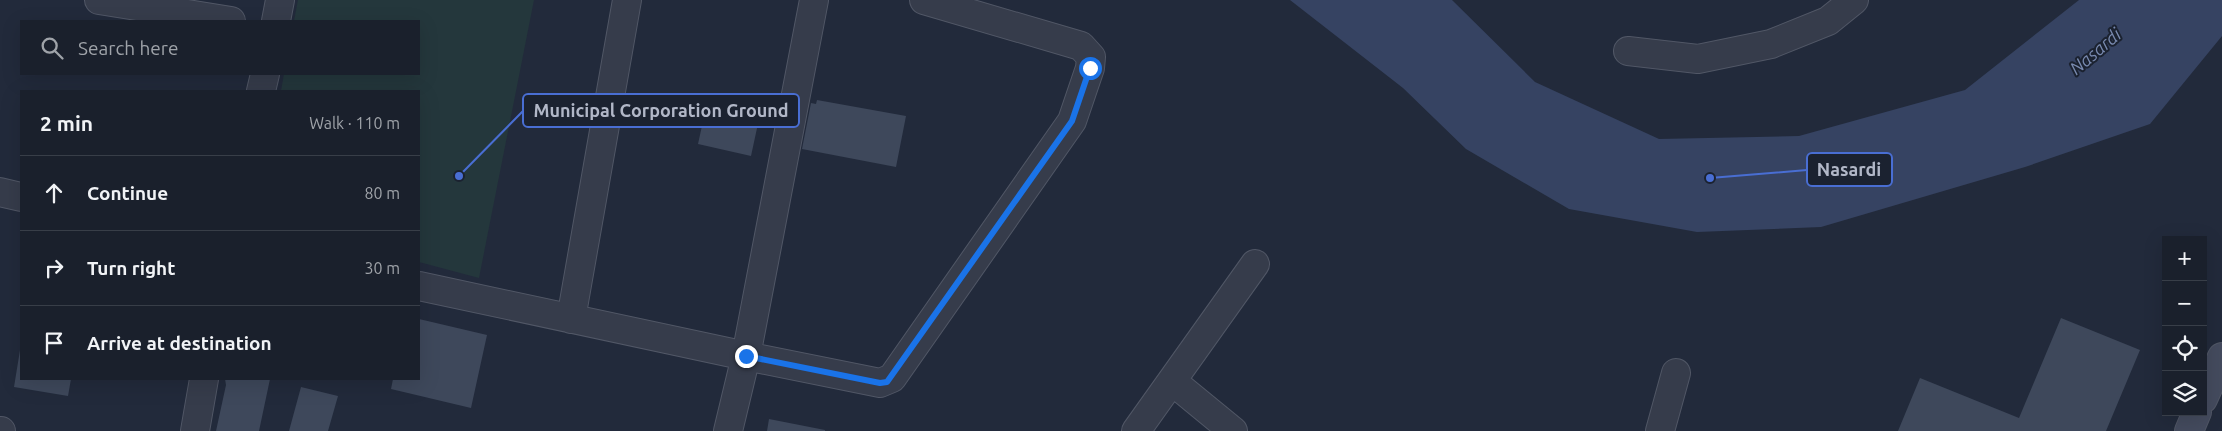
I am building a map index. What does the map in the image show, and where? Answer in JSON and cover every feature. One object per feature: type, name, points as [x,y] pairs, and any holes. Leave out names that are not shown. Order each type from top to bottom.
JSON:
[{"type":"street","points":[[99,0],[225,20]]},
{"type":"street","points":[[276,20],[280,0]]},
{"type":"street","points":[[571,319],[627,0]]},
{"type":"street","points":[[728,431],[746,356],[814,0]]},
{"type":"street","points":[[420,286],[746,356],[880,383],[887,382],[1072,121],[1090,68],[1091,57],[1081,46],[924,0]]},
{"type":"street","points":[[1628,51],[1698,60],[1772,44],[1828,21],[1854,0]]},
{"type":"street","points":[[261,90],[265,75]]},
{"type":"street","points":[[0,192],[20,198]]},
{"type":"street","points":[[1136,431],[1255,264]]},
{"type":"street","points":[[2207,390],[2222,357]]},
{"type":"street","points":[[1660,431],[1676,374]]},
{"type":"street","points":[[195,431],[204,380]]},
{"type":"street","points":[[1172,381],[1233,431]]},
{"type":"street","points":[[2189,431],[2195,416]]},
{"type":"green space","points":[[298,0],[534,0],[479,278],[420,262],[420,90],[281,90],[284,75],[420,75],[420,20],[294,20]]},
{"type":"water","points":[[1290,0],[1452,0],[1535,82],[1659,139],[1799,136],[1965,90],[2079,0],[2222,0],[2222,36],[2150,124],[2025,167],[1821,227],[1697,232],[1569,209],[1466,149],[1403,88]]},
{"type":"building","points":[[709,94],[762,105],[751,156],[698,144]]},
{"type":"building","points":[[817,100],[906,116],[896,167],[802,149],[811,103],[816,104]]},
{"type":"building","points":[[2061,318],[2140,350],[2106,431],[1898,431],[1920,378],[2019,418]]},
{"type":"building","points":[[420,319],[487,335],[471,408],[391,389],[393,380],[420,380]]},
{"type":"building","points":[[20,350],[20,380],[71,380],[68,396],[14,387]]},
{"type":"building","points":[[225,380],[270,380],[259,431],[216,431],[226,385]]},
{"type":"building","points":[[301,387],[338,396],[328,431],[289,431]]},
{"type":"building","points":[[769,419],[825,430],[825,431],[767,431]]},
{"type":"place","name":"Municipal Corporation Ground","points":[[459,176]]},
{"type":"place","name":"Nasardi","points":[[1710,178]]},
{"type":"route","points":[[746,356],[880,383],[887,382],[892,378],[1072,121],[1090,68]]}]
